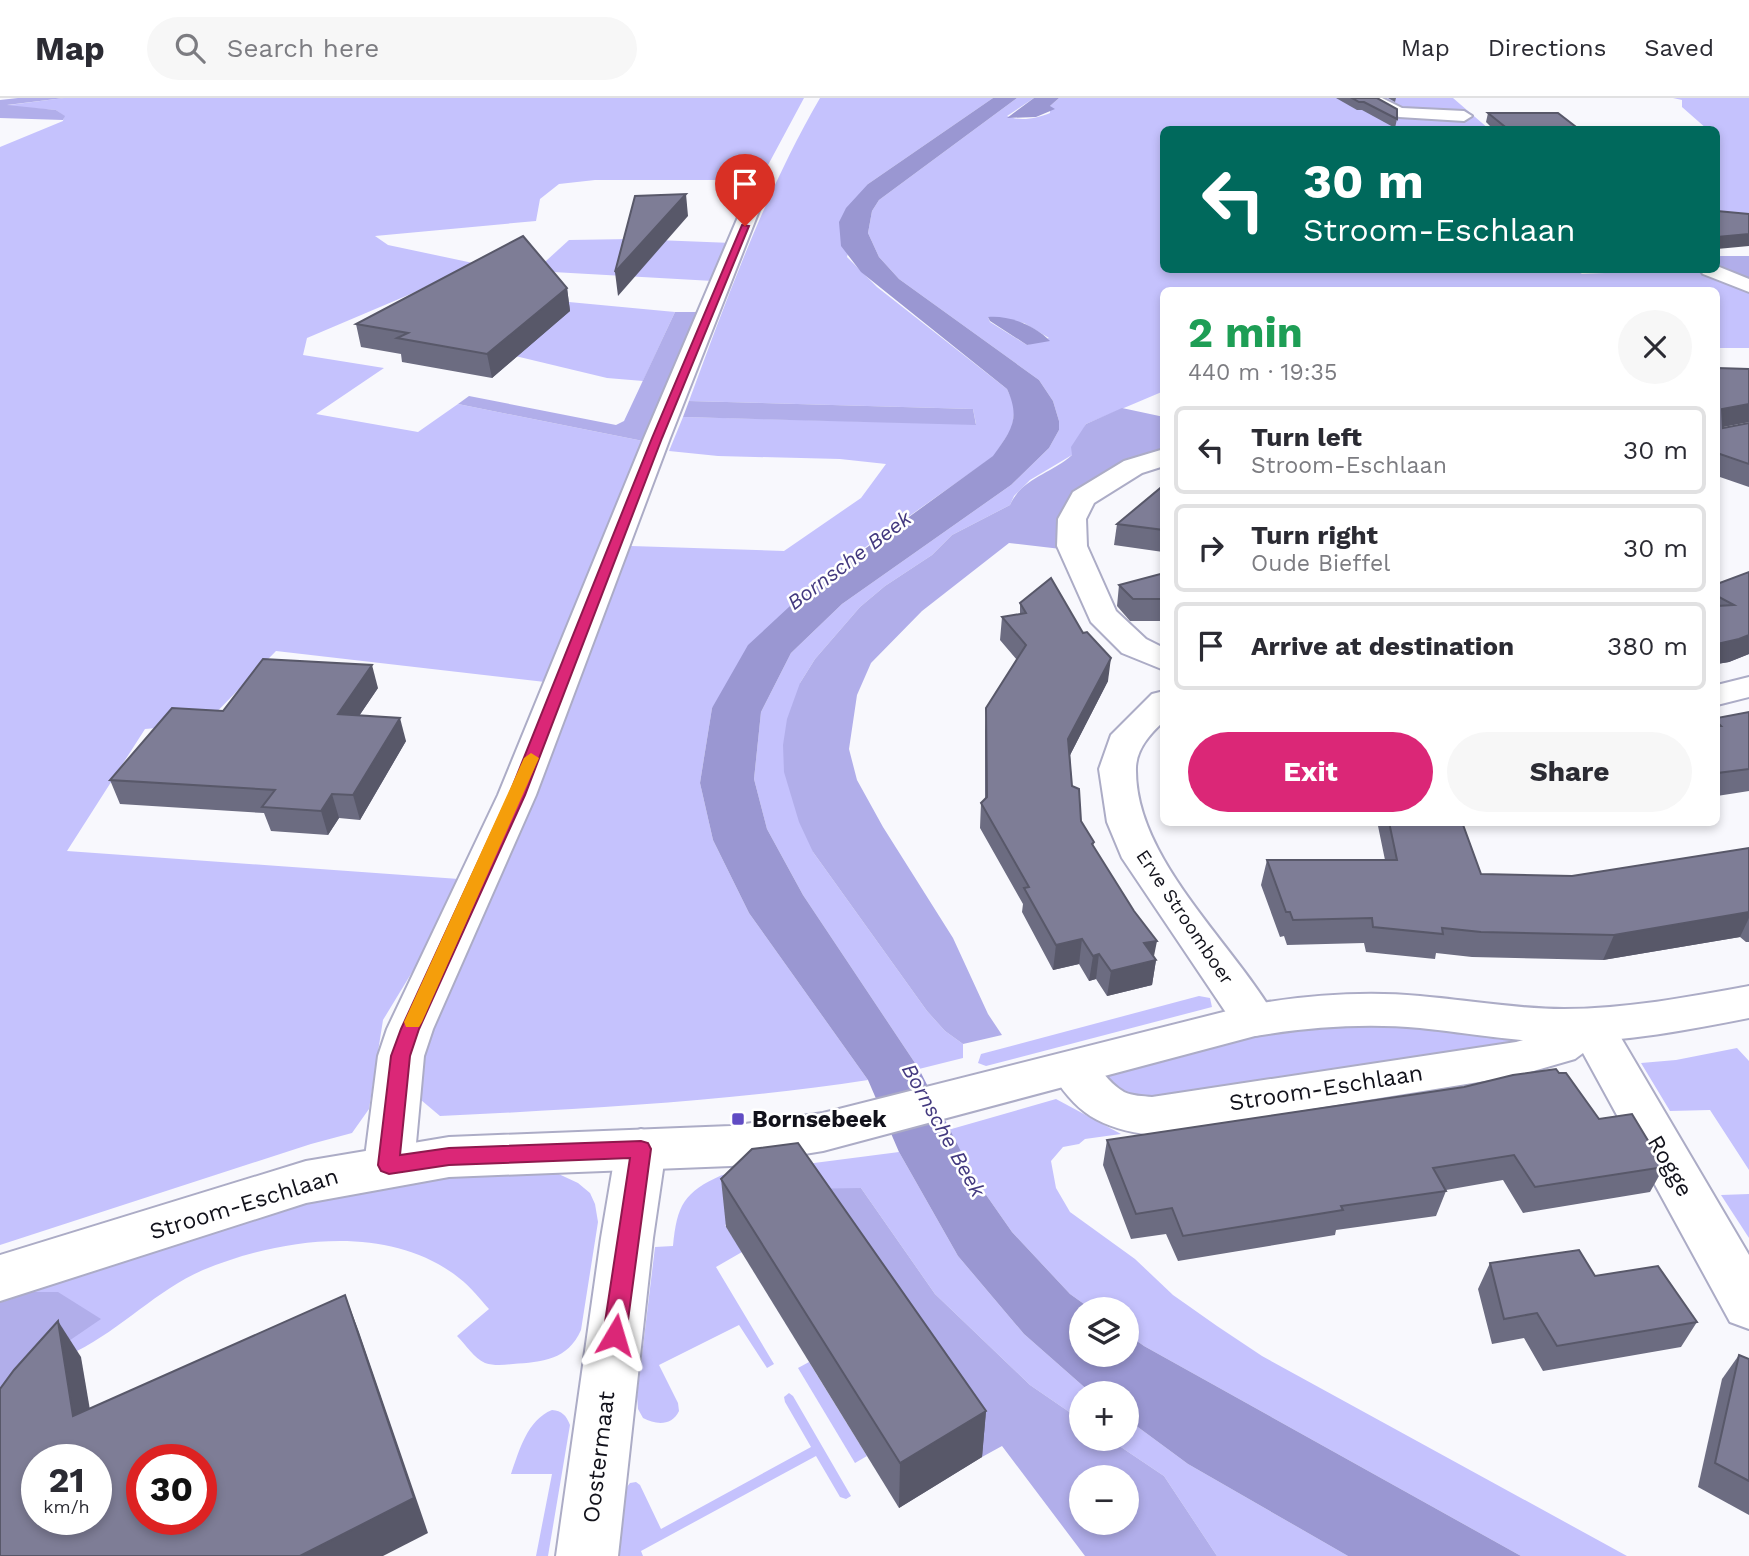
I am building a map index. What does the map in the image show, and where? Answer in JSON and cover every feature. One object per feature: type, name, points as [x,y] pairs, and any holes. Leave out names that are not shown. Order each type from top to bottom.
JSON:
[{"type":"street","points":[[1371,98],[1399,112],[1464,116]]},
{"type":"street","points":[[1448,99],[1475,126]]},
{"type":"street","points":[[389,1165],[401,1056],[410,1029],[517,795],[657,438],[753,203]]},
{"type":"street","points":[[1717,273],[1749,286]]},
{"type":"street","points":[[1160,458],[1133,467],[1083,498],[1072,519],[1072,547],[1102,615],[1134,646],[1160,658]]},
{"type":"street","points":[[1720,694],[1749,687]]},
{"type":"street","name":"Erve Stroomboer","points":[[1160,705],[1129,735],[1118,769],[1126,822],[1142,858],[1255,1020]]},
{"type":"street","name":"Stroom-Eschlaan","points":[[0,1278],[306,1182],[389,1165],[449,1157],[731,1146],[823,1132],[964,1098],[1255,1020],[1292,1013],[1336,1010],[1418,1012],[1535,1025],[1591,1026],[1663,1018],[1749,1002]]},
{"type":"street","name":"Stroom-Eschlaan","points":[[1072,1068],[1095,1098],[1123,1114],[1152,1115],[1516,1059],[1559,1047],[1591,1026]]},
{"type":"street","name":"Rogge","points":[[1591,1026],[1749,1305]]},
{"type":"street","name":"Oostermaat","points":[[587,1556],[627,1238],[641,1149]]},
{"type":"shaded area","points":[[64,98],[804,98],[760,180],[595,180],[559,184],[540,199],[536,221],[375,236],[388,245],[473,263],[413,293],[307,338],[303,355],[384,368],[316,414],[418,432],[458,404],[648,442],[545,682],[276,651],[205,724],[145,729],[67,851],[459,879],[437,931],[383,1020],[369,1109],[352,1133],[0,1245],[0,147],[63,121],[64,116],[56,110],[1,106]]},
{"type":"shaded area","points":[[64,98],[7,105],[56,110],[65,116],[63,120],[0,118],[0,100]]},
{"type":"shaded area","points":[[820,98],[993,98],[868,184],[847,257],[877,287],[1007,389],[1015,406],[1012,428],[994,456],[860,551],[712,708],[700,783],[713,840],[749,913],[868,1080],[708,1099],[440,1116],[421,1100],[419,1079],[426,1036],[631,546],[784,551],[861,498],[886,464],[840,459],[718,456],[669,451],[683,417],[976,424],[973,409],[689,401],[764,208]]},
{"type":"shaded area","points":[[1017,98],[1034,98],[1007,116],[1023,119],[1050,113],[1050,106],[1059,98],[1453,98],[1486,126],[1160,126],[1160,273],[1720,273],[1720,268],[1730,282],[1749,292],[1749,348],[1720,348],[1720,287],[1160,287],[1160,393],[1086,424],[1072,455],[1030,480],[1014,496],[1010,505],[952,535],[932,555],[885,586],[860,607],[815,659],[800,683],[813,852],[927,1011],[945,1031],[963,1044],[963,1058],[919,1069],[803,895],[767,829],[754,779],[761,712],[791,653],[842,604],[1011,485],[1049,448],[1059,430],[1059,421],[1053,401],[1039,380],[899,279],[879,257],[868,233],[872,211],[879,200]],"holes":[[[988,317],[1024,323],[1049,338],[1027,345],[990,322]]]},
{"type":"shaded area","points":[[1673,98],[1749,98],[1749,240],[1720,238],[1720,126],[1704,126],[1682,107],[1682,100]]},
{"type":"shaded area","points":[[631,239],[732,243],[713,281],[535,271],[569,240]]},
{"type":"shaded area","points":[[1720,256],[1749,256],[1749,280],[1720,268]]},
{"type":"shaded area","points":[[537,299],[675,312],[643,381],[607,378],[490,350]]},
{"type":"shaded area","points":[[675,312],[700,312],[648,442],[458,404],[469,396],[616,425],[624,421]]},
{"type":"shaded area","points":[[689,401],[973,409],[976,425],[683,417]]},
{"type":"shaded area","points":[[1122,408],[1160,416],[1160,449],[1132,458],[1106,474],[1061,549],[1009,543],[922,611],[871,663],[857,695],[849,749],[857,780],[883,827],[953,938],[988,1014],[1002,1035],[963,1044],[945,1031],[927,1011],[813,852],[799,822],[784,772],[783,745],[787,719],[800,683],[815,659],[860,607],[885,586],[932,555],[952,535],[1010,505],[1029,482],[1072,455],[1071,447],[1086,424]]},
{"type":"shaded area","points":[[1199,996],[1210,998],[1212,1007],[986,1066],[978,1063],[981,1054]]},
{"type":"shaded area","points":[[1393,1023],[1513,1039],[1524,1052],[1145,1100],[1119,1096],[1107,1077],[1110,1072],[1292,1027]]},
{"type":"shaded area","points":[[1737,1048],[1749,1061],[1749,1170],[1710,1110],[1670,1111],[1641,1063],[1676,1060]]},
{"type":"shaded area","points":[[1056,1099],[1121,1134],[1085,1139],[1079,1144],[1063,1147],[1051,1161],[1056,1188],[1070,1212],[1135,1259],[1173,1295],[1262,1356],[1627,1556],[1521,1556],[1144,1346],[1139,1342],[1139,1297],[1074,1297],[1070,1294],[1012,1232],[975,1179],[948,1130]]},
{"type":"shaded area","points":[[899,1152],[958,1256],[1024,1334],[1077,1381],[1069,1381],[1069,1412],[1030,1385],[935,1294],[861,1188],[746,1215],[725,1225],[742,1252],[716,1267],[774,1364],[767,1368],[739,1325],[659,1365],[678,1403],[679,1411],[668,1422],[663,1423],[643,1418],[638,1409],[637,1396],[655,1247],[673,1246],[677,1220],[685,1202],[699,1188],[722,1175]]},
{"type":"shaded area","points":[[550,1170],[578,1183],[590,1193],[598,1222],[581,1330],[569,1348],[553,1358],[495,1365],[481,1361],[457,1336],[489,1309],[459,1278],[431,1260],[368,1242],[334,1241],[266,1250],[233,1259],[186,1278],[77,1351],[78,1362],[0,1468],[0,1388],[7,1382],[0,1292],[234,1220],[408,1177]]},
{"type":"shaded area","points":[[861,1188],[935,1294],[1030,1385],[1069,1412],[1069,1451],[1127,1451],[1164,1476],[1217,1556],[1085,1556],[1069,1535],[1139,1535],[1139,1465],[1069,1465],[1069,1535],[1002,1446],[982,1457],[799,1189]]},
{"type":"shaded area","points":[[1749,1194],[1749,1238],[1721,1195]]},
{"type":"shaded area","points":[[0,1292],[58,1292],[101,1319],[0,1388]]},
{"type":"shaded area","points":[[809,1362],[867,1456],[855,1463],[798,1368]]},
{"type":"shaded area","points":[[789,1393],[851,1496],[846,1499],[840,1497],[816,1456],[641,1551],[643,1556],[618,1556],[626,1488],[630,1483],[636,1482],[640,1485],[661,1529],[811,1447],[785,1402],[784,1397]]},
{"type":"shaded area","points":[[552,1410],[563,1414],[570,1425],[548,1556],[536,1556],[552,1474],[511,1474],[530,1429],[536,1421]]},
{"type":"shaded area","points":[[1139,1428],[1188,1464],[1348,1556],[1217,1556],[1164,1476],[1127,1451],[1139,1451]]},
{"type":"water","name":"Bornsche Beek","points":[[993,98],[1017,98],[879,200],[872,211],[868,233],[879,257],[899,279],[1039,380],[1053,401],[1059,430],[1049,448],[1011,485],[842,604],[791,653],[761,712],[754,779],[767,829],[803,895],[919,1069],[975,1179],[1012,1232],[1074,1297],[1069,1297],[1069,1367],[1139,1367],[1139,1342],[1521,1556],[1348,1556],[1188,1464],[1139,1428],[1139,1381],[1077,1381],[1024,1334],[958,1256],[899,1152],[868,1080],[749,913],[713,840],[700,783],[712,708],[748,645],[804,593],[993,456],[1012,424],[1013,409],[1007,389],[861,272],[841,246],[839,222],[846,208],[868,184]]},
{"type":"water","points":[[1034,98],[1059,98],[1050,106],[1055,109],[1036,117],[1007,118]]},
{"type":"water","points":[[988,317],[1022,323],[1050,341],[1027,345]]},
{"type":"building","points":[[1352,98],[1377,98],[1397,109],[1397,119],[1364,102]]},
{"type":"building","points":[[1488,113],[1558,113],[1575,126],[1504,126]]},
{"type":"building","points":[[686,194],[615,272],[635,196]]},
{"type":"building","points":[[1720,211],[1749,214],[1749,234],[1720,237]]},
{"type":"building","points":[[523,236],[567,288],[487,354],[397,338],[408,333],[356,324]]},
{"type":"building","points":[[1720,368],[1749,369],[1749,404],[1722,409],[1723,428],[1749,423],[1749,464],[1720,454]]},
{"type":"building","points":[[1160,488],[1160,529],[1117,524]]},
{"type":"building","points":[[1749,572],[1749,635],[1720,643],[1720,606],[1734,605],[1720,598],[1720,583]]},
{"type":"building","points":[[1160,574],[1160,599],[1133,599],[1119,585]]},
{"type":"building","points":[[1051,578],[1083,633],[1087,632],[1111,658],[1068,739],[1072,786],[1079,789],[1081,821],[1094,842],[1092,844],[1134,911],[1157,941],[1144,943],[1156,960],[1111,971],[1099,954],[1093,956],[1082,939],[1056,945],[1024,888],[1029,887],[981,803],[987,797],[986,708],[1026,645],[1002,617],[1026,613],[1020,603]]},
{"type":"building","points":[[263,659],[372,665],[338,714],[400,718],[353,795],[332,794],[321,811],[262,807],[275,790],[110,780],[172,708],[223,711]]},
{"type":"building","points":[[1749,712],[1749,769],[1720,773],[1720,717]]},
{"type":"building","points":[[1390,826],[1463,826],[1481,874],[1572,876],[1749,848],[1749,912],[1614,935],[1481,932],[1442,928],[1443,934],[1373,927],[1372,918],[1293,920],[1290,912],[1286,912],[1267,860],[1397,860]]},
{"type":"building","points":[[1556,1069],[1559,1073],[1566,1073],[1599,1119],[1632,1114],[1664,1167],[1535,1187],[1514,1155],[1433,1168],[1446,1191],[1341,1206],[1343,1210],[1183,1236],[1172,1208],[1136,1214],[1107,1140],[1464,1087],[1513,1075]]},
{"type":"building","points":[[798,1143],[986,1411],[900,1463],[721,1179],[752,1149]]},
{"type":"building","points":[[1579,1250],[1595,1276],[1658,1266],[1697,1322],[1557,1346],[1537,1313],[1504,1319],[1490,1263]]},
{"type":"building","points":[[345,1295],[414,1498],[300,1556],[0,1556],[0,1389],[58,1321],[73,1416]]},
{"type":"building","points":[[1739,1355],[1749,1359],[1749,1481],[1715,1463]]},
{"type":"slow traffic","points":[[413,1022],[517,795],[531,758]]},
{"type":"place","name":"Bornsebeek","points":[[738,1119]]},
{"type":"route","points":[[615,1335],[641,1149],[449,1157],[389,1165],[401,1056],[410,1029],[517,795],[657,438],[745,226]]}]
